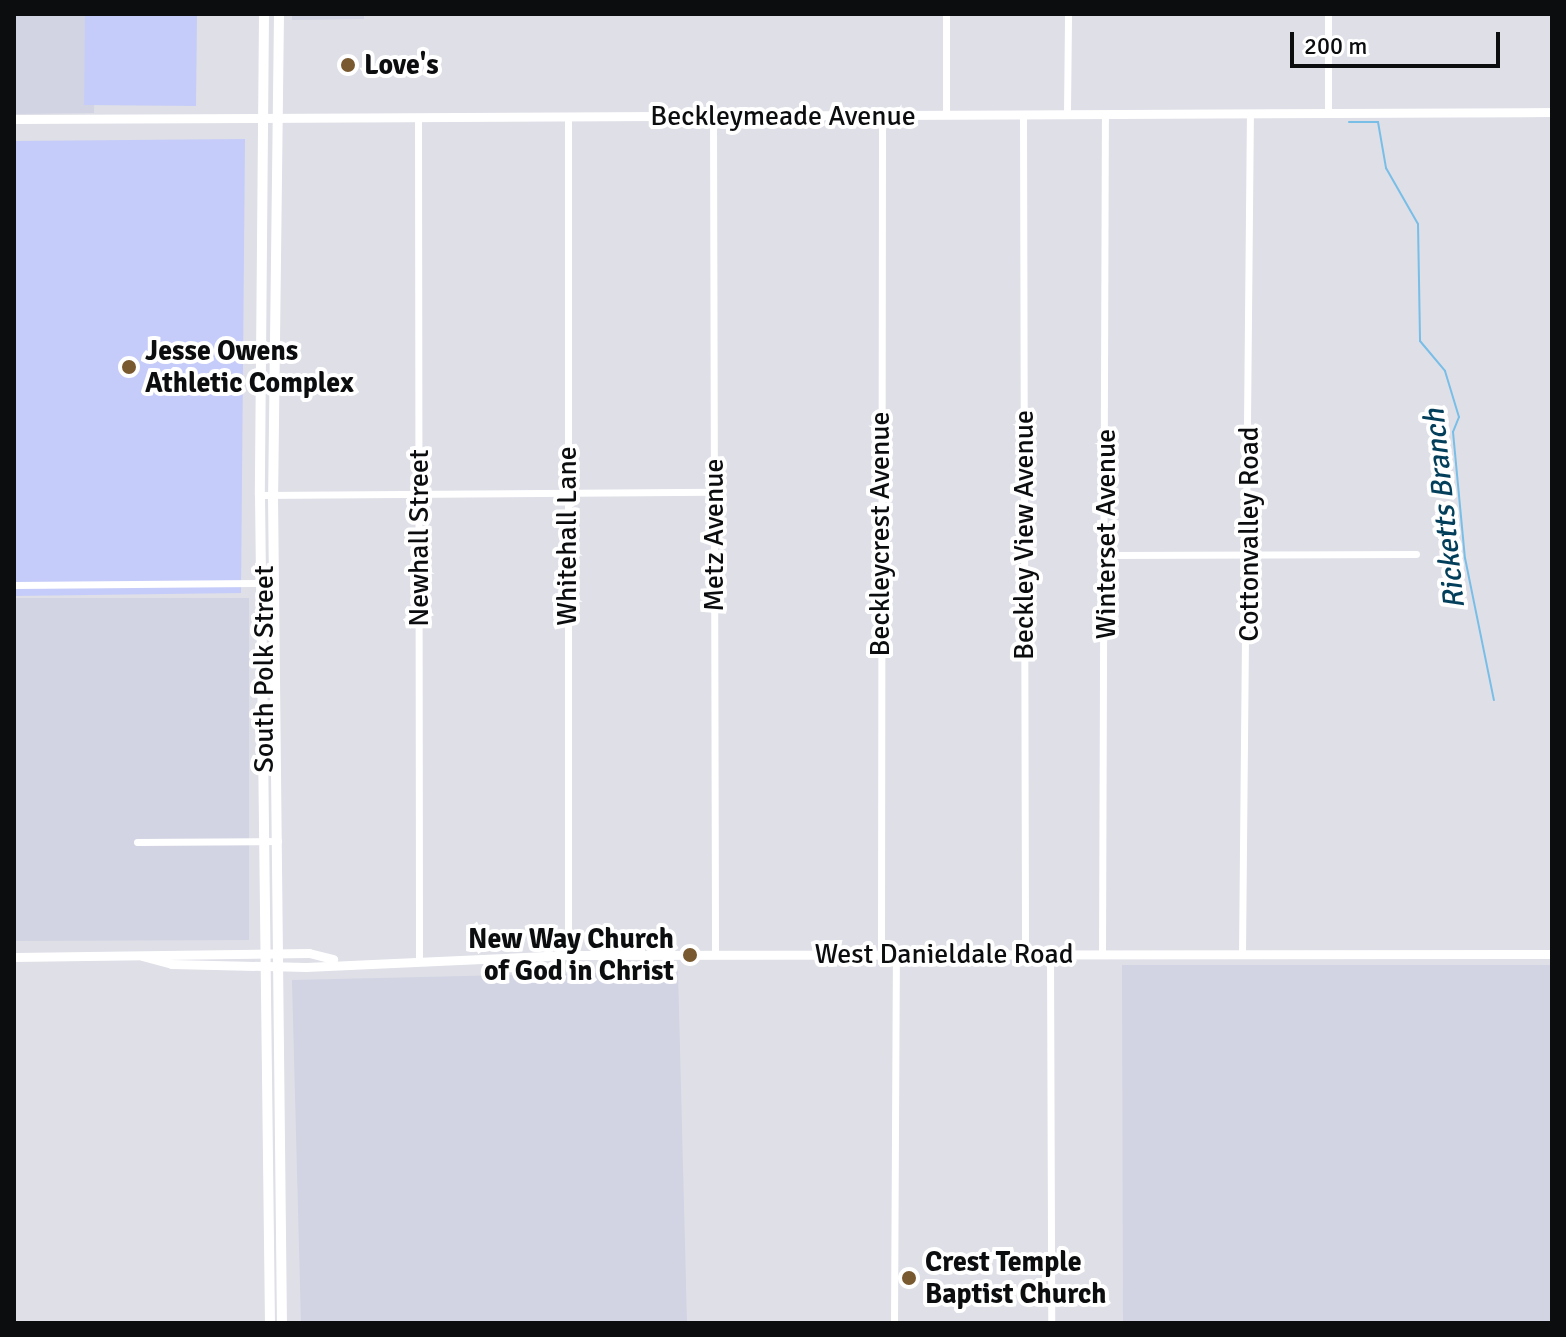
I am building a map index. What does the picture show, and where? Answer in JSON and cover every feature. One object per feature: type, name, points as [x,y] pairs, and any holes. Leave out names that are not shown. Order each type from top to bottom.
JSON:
[{"type":"main road","name":"South Polk Street","points":[[264,14],[260,118],[260,495],[264,583],[265,967],[276,1106],[282,1323]]},
{"type":"main road","name":"South Polk Street","points":[[270,1323],[279,967],[272,118],[279,14]]},
{"type":"main road","points":[[260,319],[273,318]]},
{"type":"main road","points":[[264,653],[277,653]]},
{"type":"main road","points":[[265,738],[278,738]]},
{"type":"street","points":[[946,14],[946,115]]},
{"type":"street","points":[[1067,114],[1068,14]]},
{"type":"street","points":[[1328,14],[1328,113]]},
{"type":"street","name":"Beckleymeade Avenue","points":[[14,119],[1552,112]]},
{"type":"street","name":"Cottonvalley Road","points":[[1242,955],[1250,554],[1250,113]]},
{"type":"street","name":"Winterset Avenue","points":[[1102,955],[1106,555],[1105,114]]},
{"type":"street","name":"Beckleycrest Avenue","points":[[881,953],[882,115]]},
{"type":"street","name":"Beckley View Avenue","points":[[1023,115],[1025,955]]},
{"type":"street","name":"Metz Avenue","points":[[713,116],[715,955]]},
{"type":"street","name":"Whitehall Lane","points":[[568,117],[568,955]]},
{"type":"street","name":"Newhall Street","points":[[418,118],[419,958]]},
{"type":"street","points":[[260,495],[714,492]]},
{"type":"street","points":[[1106,555],[1416,554]]},
{"type":"street","points":[[14,585],[277,583]]},
{"type":"street","points":[[137,842],[278,841]]},
{"type":"street","name":"West Danieldale Road","points":[[142,956],[279,953],[336,960]]},
{"type":"street","points":[[894,1323],[896,953]]},
{"type":"street","name":"West Danieldale Road","points":[[142,956],[171,964],[279,967],[336,960],[568,955],[1552,954]]},
{"type":"street","points":[[14,957],[142,956]]},
{"type":"street","points":[[1050,956],[1051,1323]]},
{"type":"shaded area","points":[[14,14],[95,14],[94,113],[14,114]]},
{"type":"shaded area","points":[[85,14],[197,14],[196,106],[84,105]]},
{"type":"shaded area","points":[[292,14],[364,14],[364,19],[292,20]]},
{"type":"shaded area","name":"Jesse Owens Athletic Complex","points":[[245,139],[241,593],[14,596],[14,141]]},
{"type":"shaded area","points":[[14,598],[249,598],[249,940],[14,941]]},
{"type":"shaded area","points":[[1122,965],[1552,965],[1552,1323],[1123,1323]]},
{"type":"shaded area","points":[[678,971],[687,1323],[301,1323],[292,980]]},
{"type":"waterway","name":"Ricketts Branch","points":[[1349,122],[1378,122],[1386,168],[1418,224],[1420,341],[1445,371],[1459,417],[1453,432],[1465,558],[1494,700]]},
{"type":"place","name":"Love's","points":[[348,65]]},
{"type":"place","name":"Jesse Owens Athletic Complex","points":[[129,367]]},
{"type":"place","name":"New Way Church of God in Christ","points":[[690,955]]},
{"type":"place","name":"Crest Temple Baptist Church","points":[[909,1278]]}]
